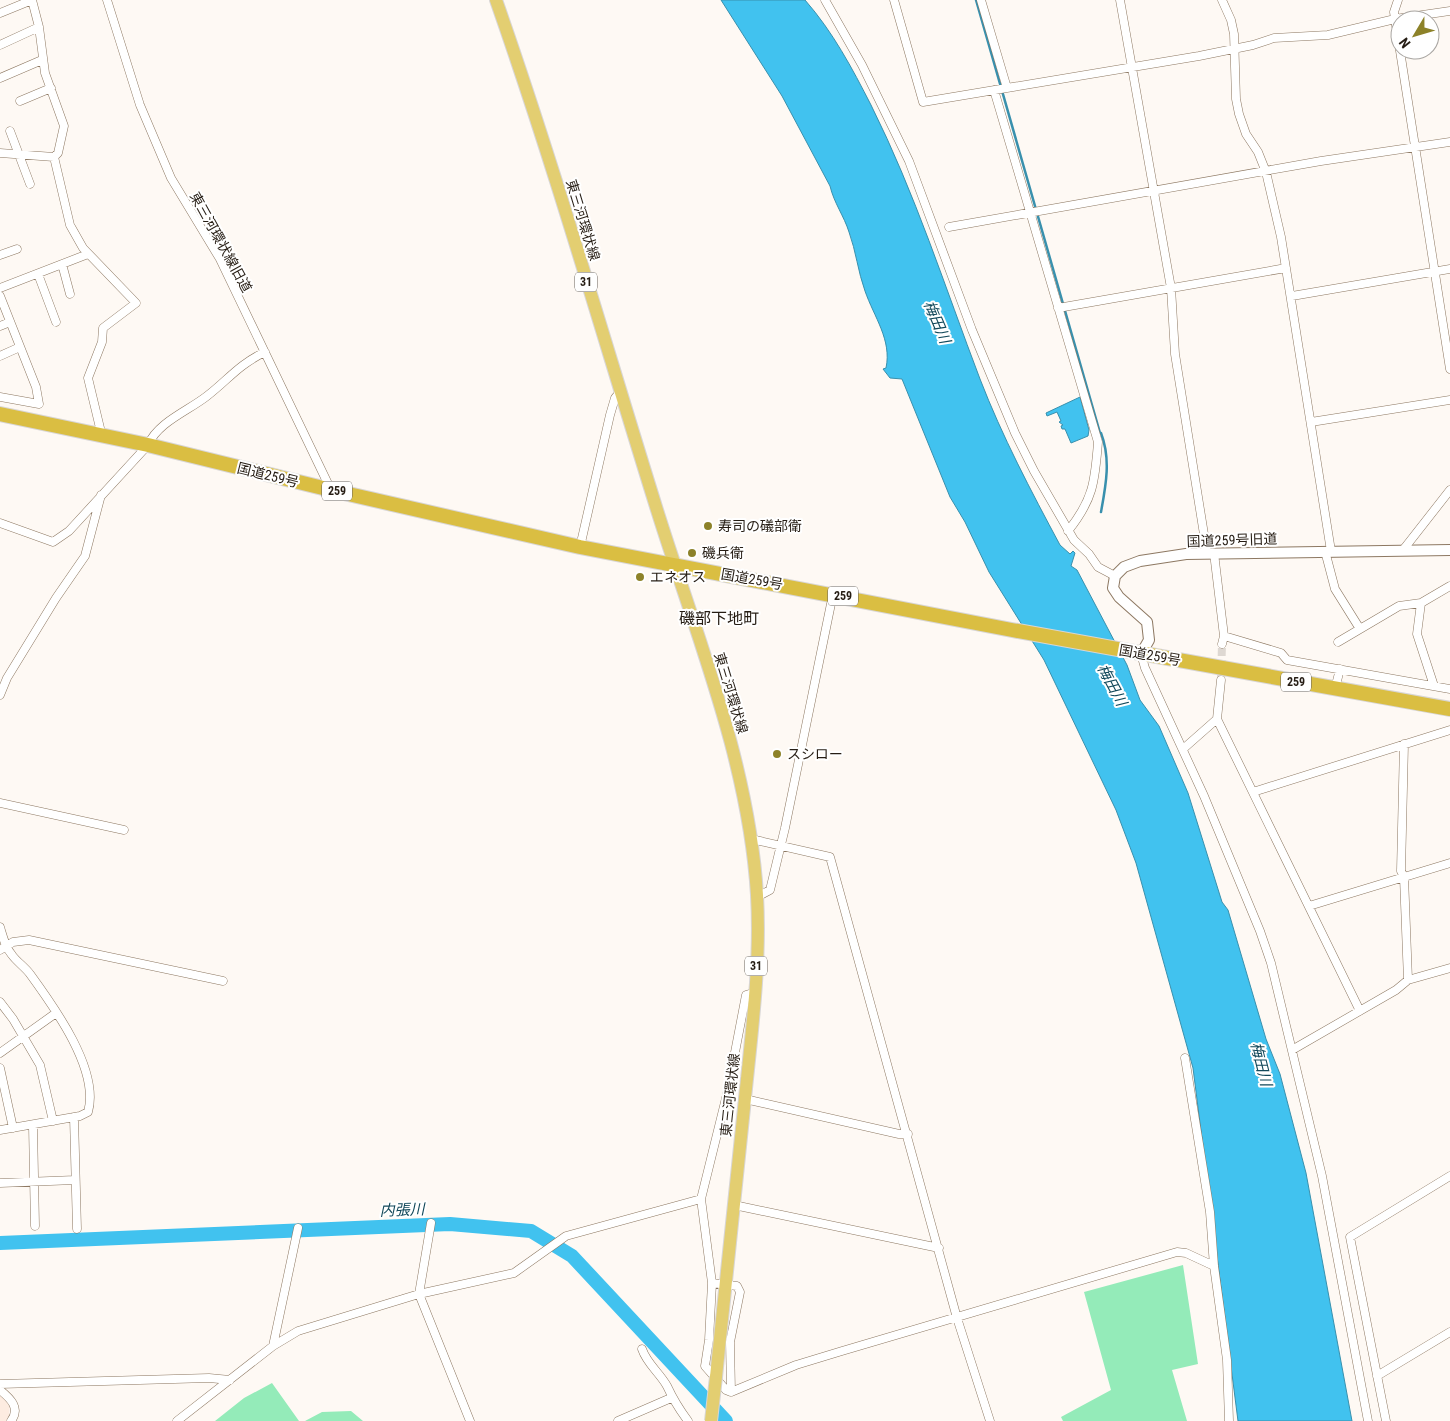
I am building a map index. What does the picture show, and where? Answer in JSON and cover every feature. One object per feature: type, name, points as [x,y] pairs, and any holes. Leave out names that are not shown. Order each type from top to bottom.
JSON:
[{"type":"highway","name":"国道259号","points":[[0,414],[148,445],[331,490],[580,547],[833,594],[1012,630],[1450,709]]},
{"type":"main road","name":"東三河環状線","points":[[496,0],[536,115],[738,770],[751,839],[757,897],[756,992],[711,1421]]},
{"type":"street","points":[[0,13],[32,0],[39,27],[42,60],[64,126],[58,153],[54,157]]},
{"type":"street","name":"東三河環状線旧道","points":[[107,0],[140,105],[170,178],[220,259],[331,490]]},
{"type":"street","points":[[825,0],[862,65],[909,161],[972,330],[1015,433],[1068,531],[1098,567],[1114,576],[1113,588],[1119,597],[1147,622],[1149,640],[1141,654],[1145,668],[1183,748],[1260,931],[1271,963],[1322,1176],[1368,1421]]},
{"type":"street","points":[[894,0],[923,102],[1235,49],[1274,38],[1328,35],[1390,20]]},
{"type":"street","points":[[981,0],[1001,89],[1098,442],[1092,490],[1083,512],[1068,531]]},
{"type":"street","points":[[1120,0],[1171,288],[1175,354],[1224,636],[1222,644]]},
{"type":"street","points":[[1222,0],[1231,20],[1235,49],[1236,100],[1239,114],[1246,134],[1258,152],[1266,172],[1292,296],[1335,589],[1360,629]]},
{"type":"street","points":[[0,44],[39,27]]},
{"type":"street","points":[[0,78],[42,60]]},
{"type":"street","points":[[1402,60],[1450,368]]},
{"type":"street","points":[[20,101],[51,88]]},
{"type":"street","points":[[10,131],[30,184]]},
{"type":"street","points":[[949,227],[1034,210],[1266,172],[1321,161],[1450,142]]},
{"type":"street","points":[[0,153],[54,157]]},
{"type":"street","points":[[54,157],[70,226],[82,248],[136,303],[103,328],[102,342],[88,375],[100,428],[98,436]]},
{"type":"street","points":[[0,255],[17,249]]},
{"type":"street","points":[[0,288],[88,254]]},
{"type":"street","points":[[62,264],[70,294]]},
{"type":"street","points":[[1062,308],[1286,268]]},
{"type":"street","points":[[1292,296],[1450,269]]},
{"type":"street","points":[[38,274],[56,322]]},
{"type":"street","points":[[0,296],[36,387],[39,404],[0,397]]},
{"type":"street","points":[[0,326],[10,322]]},
{"type":"street","points":[[0,356],[20,347]]},
{"type":"street","points":[[0,523],[53,542],[69,531],[148,445],[151,438],[170,421],[207,396],[245,362],[265,352]]},
{"type":"street","points":[[580,547],[610,415],[615,398],[620,392]]},
{"type":"street","points":[[1311,422],[1450,400]]},
{"type":"street","points":[[1402,550],[1450,490]]},
{"type":"street","points":[[0,695],[7,678],[56,598],[85,556],[102,493]]},
{"type":"street","name":"国道259号旧道","points":[[1114,576],[1124,567],[1140,561],[1210,553],[1450,550]]},
{"type":"street","points":[[1338,642],[1399,606],[1421,603],[1450,586]]},
{"type":"street","points":[[757,897],[770,890],[833,594]]},
{"type":"street","points":[[1421,603],[1417,634],[1434,686]]},
{"type":"street","points":[[1224,636],[1281,653],[1287,660],[1450,689]]},
{"type":"street","points":[[1335,688],[1340,669]]},
{"type":"street","points":[[1221,680],[1217,719],[1360,1011]]},
{"type":"street","points":[[1183,748],[1217,719]]},
{"type":"street","points":[[1253,792],[1450,730]]},
{"type":"street","points":[[1404,744],[1401,870],[1404,877],[1408,980]]},
{"type":"street","points":[[0,803],[124,830]]},
{"type":"street","points":[[751,839],[830,857],[908,1134],[957,1318],[990,1421]]},
{"type":"street","points":[[1309,906],[1450,863]]},
{"type":"street","points":[[0,927],[3,948],[29,972],[78,1049],[88,1084],[88,1112],[33,1126],[0,1130]]},
{"type":"street","points":[[3,948],[20,940],[29,940],[223,981]]},
{"type":"street","points":[[1292,1050],[1396,990],[1408,980],[1450,968]]},
{"type":"street","points":[[756,992],[746,995],[726,1094],[701,1199],[712,1283],[709,1340],[705,1366],[726,1390],[731,1392],[796,1365],[1177,1252],[1194,1255],[1214,1266]]},
{"type":"street","points":[[0,1002],[24,1036],[40,1065],[53,1121]]},
{"type":"street","points":[[0,1053],[56,1013]]},
{"type":"street","points":[[1185,1058],[1210,1212],[1214,1266],[1227,1360],[1229,1421]]},
{"type":"street","points":[[0,1068],[13,1128]]},
{"type":"street","points":[[745,1099],[899,1134],[908,1134]]},
{"type":"street","points":[[74,1117],[77,1229]]},
{"type":"street","points":[[33,1126],[35,1226]]},
{"type":"street","points":[[1386,1421],[1350,1238],[1450,1176]]},
{"type":"street","points":[[0,1183],[75,1180]]},
{"type":"street","points":[[178,1421],[274,1346],[298,1331],[419,1294],[514,1272],[561,1238],[701,1199]]},
{"type":"street","points":[[734,1205],[939,1248]]},
{"type":"street","points":[[431,1223],[425,1248],[419,1294],[470,1421]]},
{"type":"street","points":[[274,1346],[298,1228]]},
{"type":"street","points":[[712,1283],[737,1286],[740,1292],[730,1342],[731,1392]]},
{"type":"street","points":[[1377,1376],[1450,1332]]},
{"type":"street","points":[[642,1349],[646,1360],[666,1385],[672,1398],[688,1421]]},
{"type":"street","points":[[0,1384],[209,1378],[230,1380]]},
{"type":"street","points":[[0,1390],[14,1402],[15,1411],[11,1421]]},
{"type":"street","points":[[618,1421],[672,1398]]},
{"type":"shaded area","points":[[0,1394],[10,1402],[9,1417],[6,1421],[0,1421]]},
{"type":"green space","points":[[1183,1265],[1198,1364],[1172,1370],[1187,1421],[1063,1421],[1061,1417],[1111,1390],[1084,1292]]},
{"type":"green space","points":[[272,1383],[299,1421],[215,1421],[244,1398]]},
{"type":"green space","points":[[351,1411],[363,1421],[305,1421],[322,1412]]},
{"type":"water","name":"梅田川","points":[[721,0],[805,0],[824,25],[857,77],[902,172],[980,379],[1007,442],[1060,545],[1070,554],[1073,551],[1075,553],[1071,566],[1077,570],[1127,665],[1140,700],[1159,726],[1188,793],[1222,902],[1228,910],[1266,1039],[1280,1074],[1306,1173],[1352,1421],[1238,1421],[1193,1068],[1136,863],[1116,810],[1044,660],[989,572],[965,522],[950,497],[902,379],[890,378],[883,369],[886,368],[887,348],[863,284],[847,226],[830,186],[782,96]]},
{"type":"water","points":[[1080,397],[1089,430],[1088,436],[1071,443],[1065,429],[1062,429],[1061,426],[1063,425],[1059,422],[1061,421],[1057,412],[1047,416],[1046,413]]},
{"type":"waterway","points":[[976,0],[1100,433]]},
{"type":"waterway","points":[[1101,433],[1107,462],[1101,512]]},
{"type":"waterway","name":"内張川","points":[[0,1243],[450,1224],[531,1231],[572,1256],[726,1421]]},
{"type":"tunnel","points":[[1221,680],[1222,644]]},
{"type":"place","name":"寿司の礒部衛","points":[[708,526]]},
{"type":"place","name":"磯兵衛","points":[[692,553]]},
{"type":"place","name":"エネオス","points":[[640,577]]},
{"type":"place","name":"スシロー","points":[[777,754]]},
{"type":"district","name":"磯部下地町","points":[[719,618]]}]
